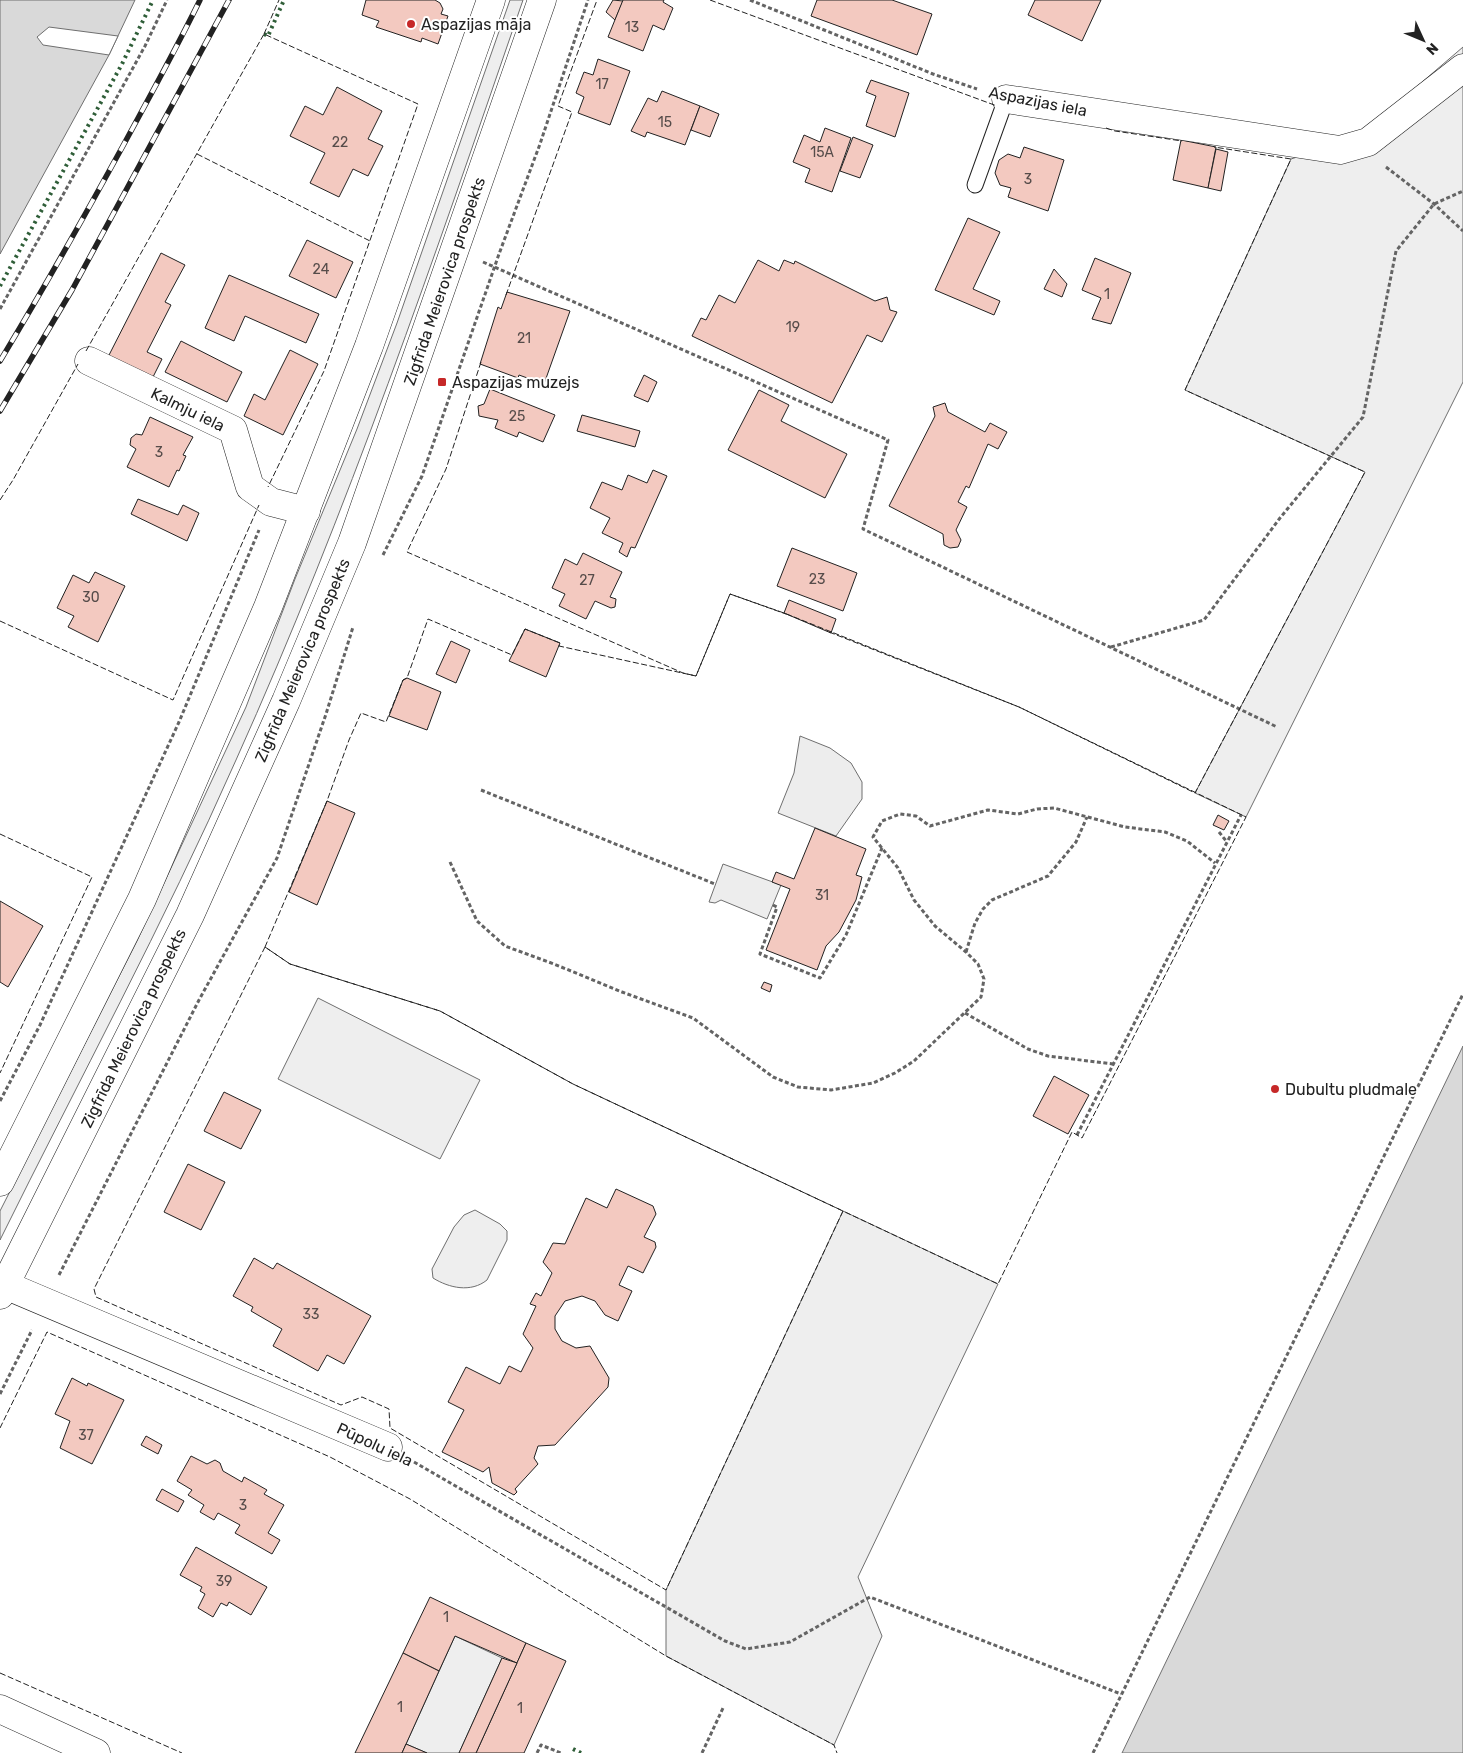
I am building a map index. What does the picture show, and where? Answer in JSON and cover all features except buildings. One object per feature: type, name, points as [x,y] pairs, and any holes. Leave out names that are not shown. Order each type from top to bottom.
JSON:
[{"type":"main road","points":[[0,1182],[142,899],[268,607],[369,346],[490,0]]},
{"type":"main road","name":"Zigfrīda Meierovica prospekts","points":[[3,1290],[190,915],[286,701],[352,543],[542,0]]},
{"type":"main road","points":[[1349,148],[1368,142],[1463,68]]},
{"type":"main road","name":"Aspazijas iela","points":[[1006,99],[1349,148]]},
{"type":"main road","name":"Kalmju iela","points":[[89,360],[233,430],[250,488],[271,502],[306,511]]},
{"type":"main road","name":"Pūpolu iela","points":[[3,1290],[46,1302],[388,1447]]},
{"type":"main road","points":[[0,1709],[96,1753]]},
{"type":"lane","points":[[975,185],[1006,99]]},
{"type":"path","points":[[0,309],[145,46],[167,0]]},
{"type":"path","name":"Aspazijas iela","points":[[750,0],[933,74],[1006,99]]},
{"type":"path","points":[[1349,148],[1434,204],[1463,231]]},
{"type":"path","points":[[1110,647],[1204,620],[1280,518],[1363,418],[1396,251],[1434,204],[1463,191]]},
{"type":"path","points":[[455,250],[888,440],[863,529],[1277,726]]},
{"type":"path","points":[[0,1101],[40,1025],[179,722],[271,502]]},
{"type":"path","points":[[481,790],[715,884]]},
{"type":"path","points":[[450,862],[477,921],[505,946],[693,1018],[773,1077],[798,1087],[832,1090],[873,1083],[895,1073],[914,1061],[981,997],[984,979],[978,964],[936,926],[914,900],[898,868],[873,836],[882,821],[900,814],[916,816],[930,826],[988,810],[1018,814],[1037,809],[1054,808],[1125,827],[1165,832],[1187,841],[1215,863]]},
{"type":"path","points":[[1077,1135],[1240,814]]},
{"type":"path","points":[[966,952],[983,909],[992,900],[1048,876],[1076,842],[1088,817]]},
{"type":"path","points":[[1218,832],[1227,842]]},
{"type":"path","points":[[773,905],[777,907],[760,954],[820,978],[846,934],[882,847]]},
{"type":"path","points":[[1093,1753],[1463,994]]},
{"type":"path","points":[[965,1013],[1028,1050],[1048,1056],[1113,1064]]},
{"type":"path","points":[[0,1394],[46,1302]]},
{"type":"path","name":"Pūpolu iela","points":[[388,1447],[725,1641],[746,1649],[790,1642],[870,1597],[1121,1694]]},
{"type":"path","points":[[702,1753],[723,1708]]},
{"type":"path","points":[[537,1753],[541,1745],[561,1753]]},
{"type":"shaded area","points":[[0,0],[135,0],[109,55],[0,254]]},
{"type":"shaded area","points":[[510,0],[523,0],[457,192],[352,478],[277,667],[208,821],[151,941],[0,1240],[0,1211],[137,941],[246,707],[295,579],[357,429],[397,323]]},
{"type":"shaded area","points":[[1463,47],[1463,382],[1246,817],[1195,793],[1365,472],[1185,390],[1291,159],[1358,137]]},
{"type":"shaded area","points":[[800,736],[830,748],[851,763],[862,782],[862,799],[836,836],[778,813],[794,773]]},
{"type":"shaded area","points":[[723,864],[781,885],[767,919],[721,900],[715,903],[709,902]]},
{"type":"shaded area","points":[[318,998],[480,1080],[440,1159],[278,1079]]},
{"type":"shaded area","points":[[1463,1046],[1463,1753],[1122,1753]]},
{"type":"shaded area","points":[[475,1210],[500,1224],[507,1231],[507,1240],[487,1280],[474,1287],[460,1288],[433,1278],[432,1269],[454,1227],[464,1215]]},
{"type":"shaded area","points":[[843,1211],[998,1284],[858,1577],[882,1636],[834,1745],[666,1656],[666,1590]]},
{"type":"shaded area","points":[[455,1636],[502,1658],[459,1753],[427,1753],[406,1744]]},
{"type":"pier","points":[[49,27],[118,36],[109,55],[43,45],[37,37]]},
{"type":"railway","points":[[0,361],[109,171],[200,0]]},
{"type":"railway","points":[[0,411],[72,290],[229,0]]},
{"type":"hedge","points":[[0,286],[122,64],[153,0]]},
{"type":"hedge","points":[[264,34],[268,36],[284,0]]},
{"type":"hedge","points":[[573,1749],[581,1753]]},
{"type":"fence","points":[[264,34],[279,0]]},
{"type":"fence","points":[[506,295],[572,112],[558,106],[597,0]]},
{"type":"fence","points":[[710,0],[997,106]]},
{"type":"fence","points":[[86,351],[264,34],[418,104],[324,371],[268,487]]},
{"type":"fence","points":[[1106,128],[1182,141]]},
{"type":"fence","points":[[829,632],[1019,707],[1195,793],[1365,472],[1185,390],[1291,159],[1214,147]]},
{"type":"fence","points":[[197,154],[370,241]]},
{"type":"fence","points":[[481,362],[446,469],[407,552],[683,673],[696,676],[730,594],[786,614]]},
{"type":"fence","points":[[0,500],[78,364]]},
{"type":"fence","points":[[0,621],[173,700],[259,505]]},
{"type":"fence","points":[[730,594],[784,613],[1019,707],[1246,817],[1082,1138],[1072,1132],[998,1284],[573,1084],[440,1011],[290,964],[265,947],[327,801],[361,713],[386,722],[403,680],[407,678],[428,619],[512,655],[525,629],[560,643],[559,646],[696,676],[730,594]]},
{"type":"fence","points":[[0,834],[92,877],[0,1073]]},
{"type":"fence","points":[[265,947],[290,964],[440,1011],[573,1084],[843,1211],[666,1590],[390,1428],[389,1409],[362,1397],[341,1405],[96,1297],[94,1289],[265,947]]},
{"type":"fence","points":[[0,1428],[47,1332],[330,1457],[410,1499],[666,1656],[834,1745],[837,1753]]},
{"type":"fence","points":[[0,1673],[182,1753]]},
{"type":"place","name":"Aspazijas māja","points":[[411,24]]},
{"type":"place","name":"Aspazijas muzejs","points":[[442,382]]},
{"type":"place","name":"Dubultu pludmale","points":[[1275,1089]]}]
